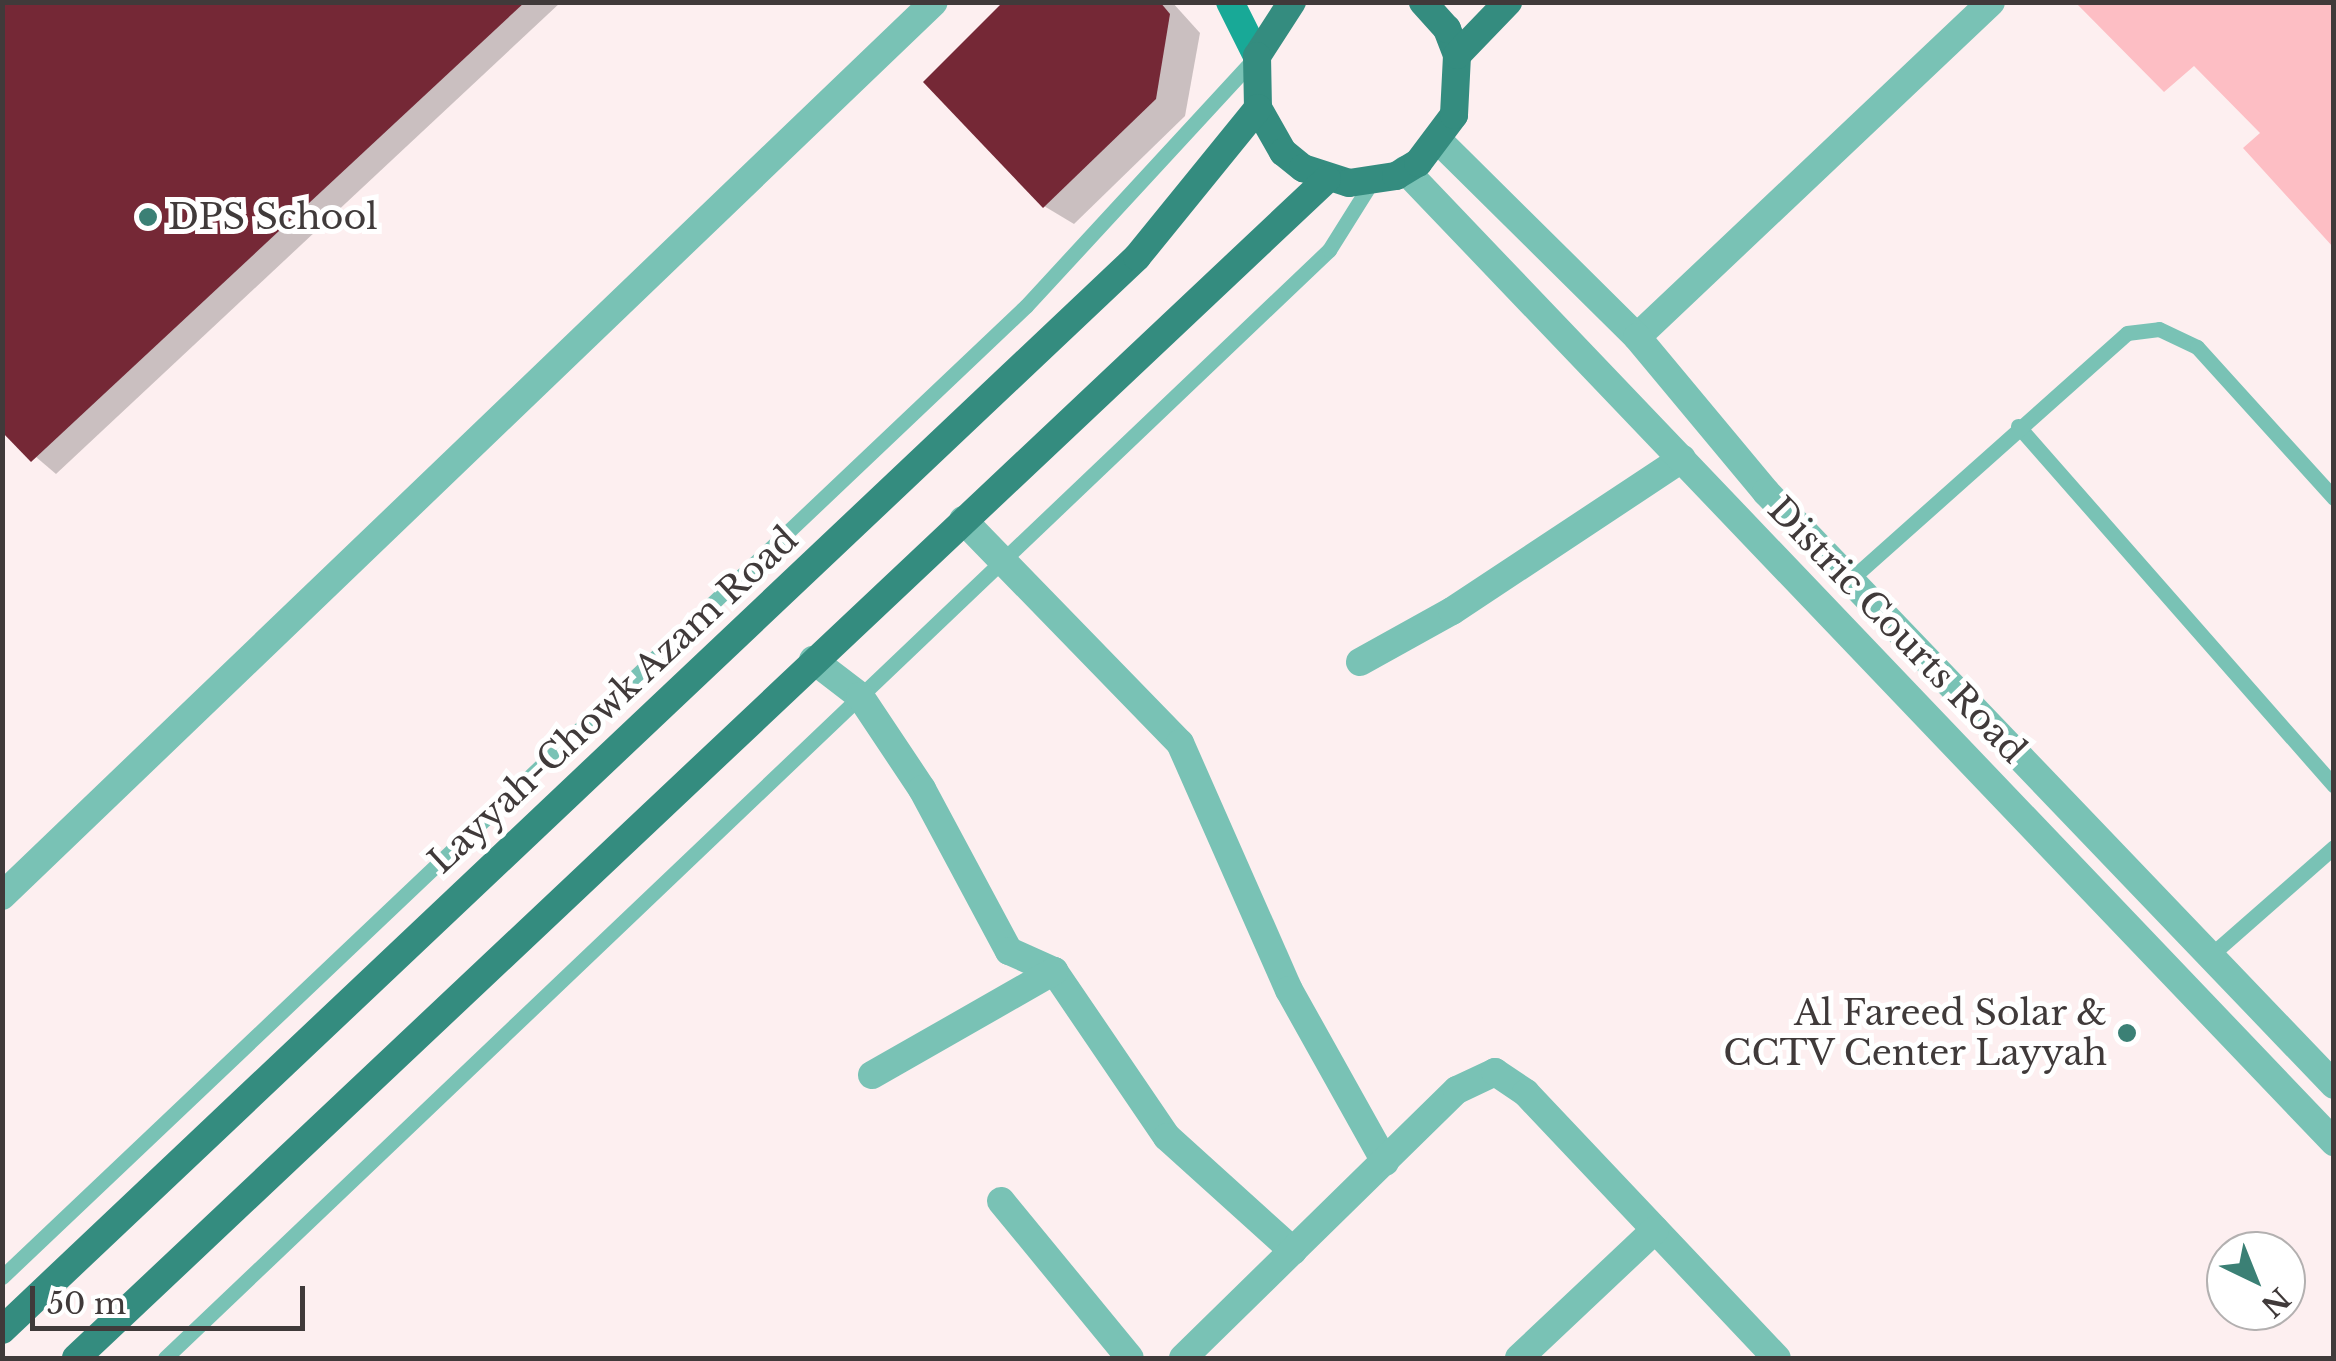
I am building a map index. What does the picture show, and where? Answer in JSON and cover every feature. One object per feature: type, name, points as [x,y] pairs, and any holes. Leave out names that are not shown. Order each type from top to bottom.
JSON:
[{"type":"main road","points":[[1230,2],[1256,56],[1258,108],[1283,152],[1326,179],[1371,182],[1405,170],[1440,142],[1460,86],[1457,55],[1446,29],[1423,2]]},
{"type":"main road","points":[[1256,56],[1292,2]]},
{"type":"main road","points":[[1457,55],[1508,2]]},
{"type":"main road","name":"Layyah-Chowk Azam Road","points":[[2,1330],[1136,256],[1258,108]]},
{"type":"main road","points":[[76,1358],[1326,179]]},
{"type":"street","points":[[2,896],[934,2]]},
{"type":"street","points":[[1637,337],[1991,2]]},
{"type":"street","name":"Distric Courts Road","points":[[1440,142],[1637,337],[1850,580],[2334,1085]]},
{"type":"street","name":"Distric Courts Road","points":[[1405,170],[2334,1142]]},
{"type":"street","points":[[1360,662],[1452,611],[1682,459]]},
{"type":"street","points":[[964,520],[1180,743],[1289,990],[1385,1162]]},
{"type":"street","points":[[813,660],[860,696],[932,805],[1009,951],[1054,971],[1167,1137],[1293,1252]]},
{"type":"street","points":[[872,1075],[1054,971]]},
{"type":"street","points":[[1183,1358],[1458,1090],[1495,1072],[1526,1093],[1777,1358]]},
{"type":"street","points":[[1000,1201],[1130,1358]]},
{"type":"street","points":[[1519,1358],[1655,1230]]},
{"type":"lane","points":[[2,1277],[1026,306],[1256,56]]},
{"type":"lane","points":[[164,1358],[1328,250],[1371,182]]},
{"type":"lane","points":[[1850,580],[2018,426],[2128,333],[2159,329],[2197,347],[2334,498]]},
{"type":"lane","points":[[2018,426],[2334,786]]},
{"type":"lane","points":[[2212,954],[2334,848]]},
{"type":"shaded area","points":[[2076,3],[2333,3],[2333,247],[2243,148],[2260,133],[2194,66],[2164,92]]},
{"type":"building","name":"DPS School","points":[[2,2],[525,2],[31,462],[2,432]]},
{"type":"building","points":[[1003,2],[1160,2],[1170,14],[1156,99],[1043,208],[923,82]]},
{"type":"place","name":"DPS School","points":[[148,217]]},
{"type":"place","name":"Al Fareed Solar & CCTV Center Layyah","points":[[2127,1033]]}]
